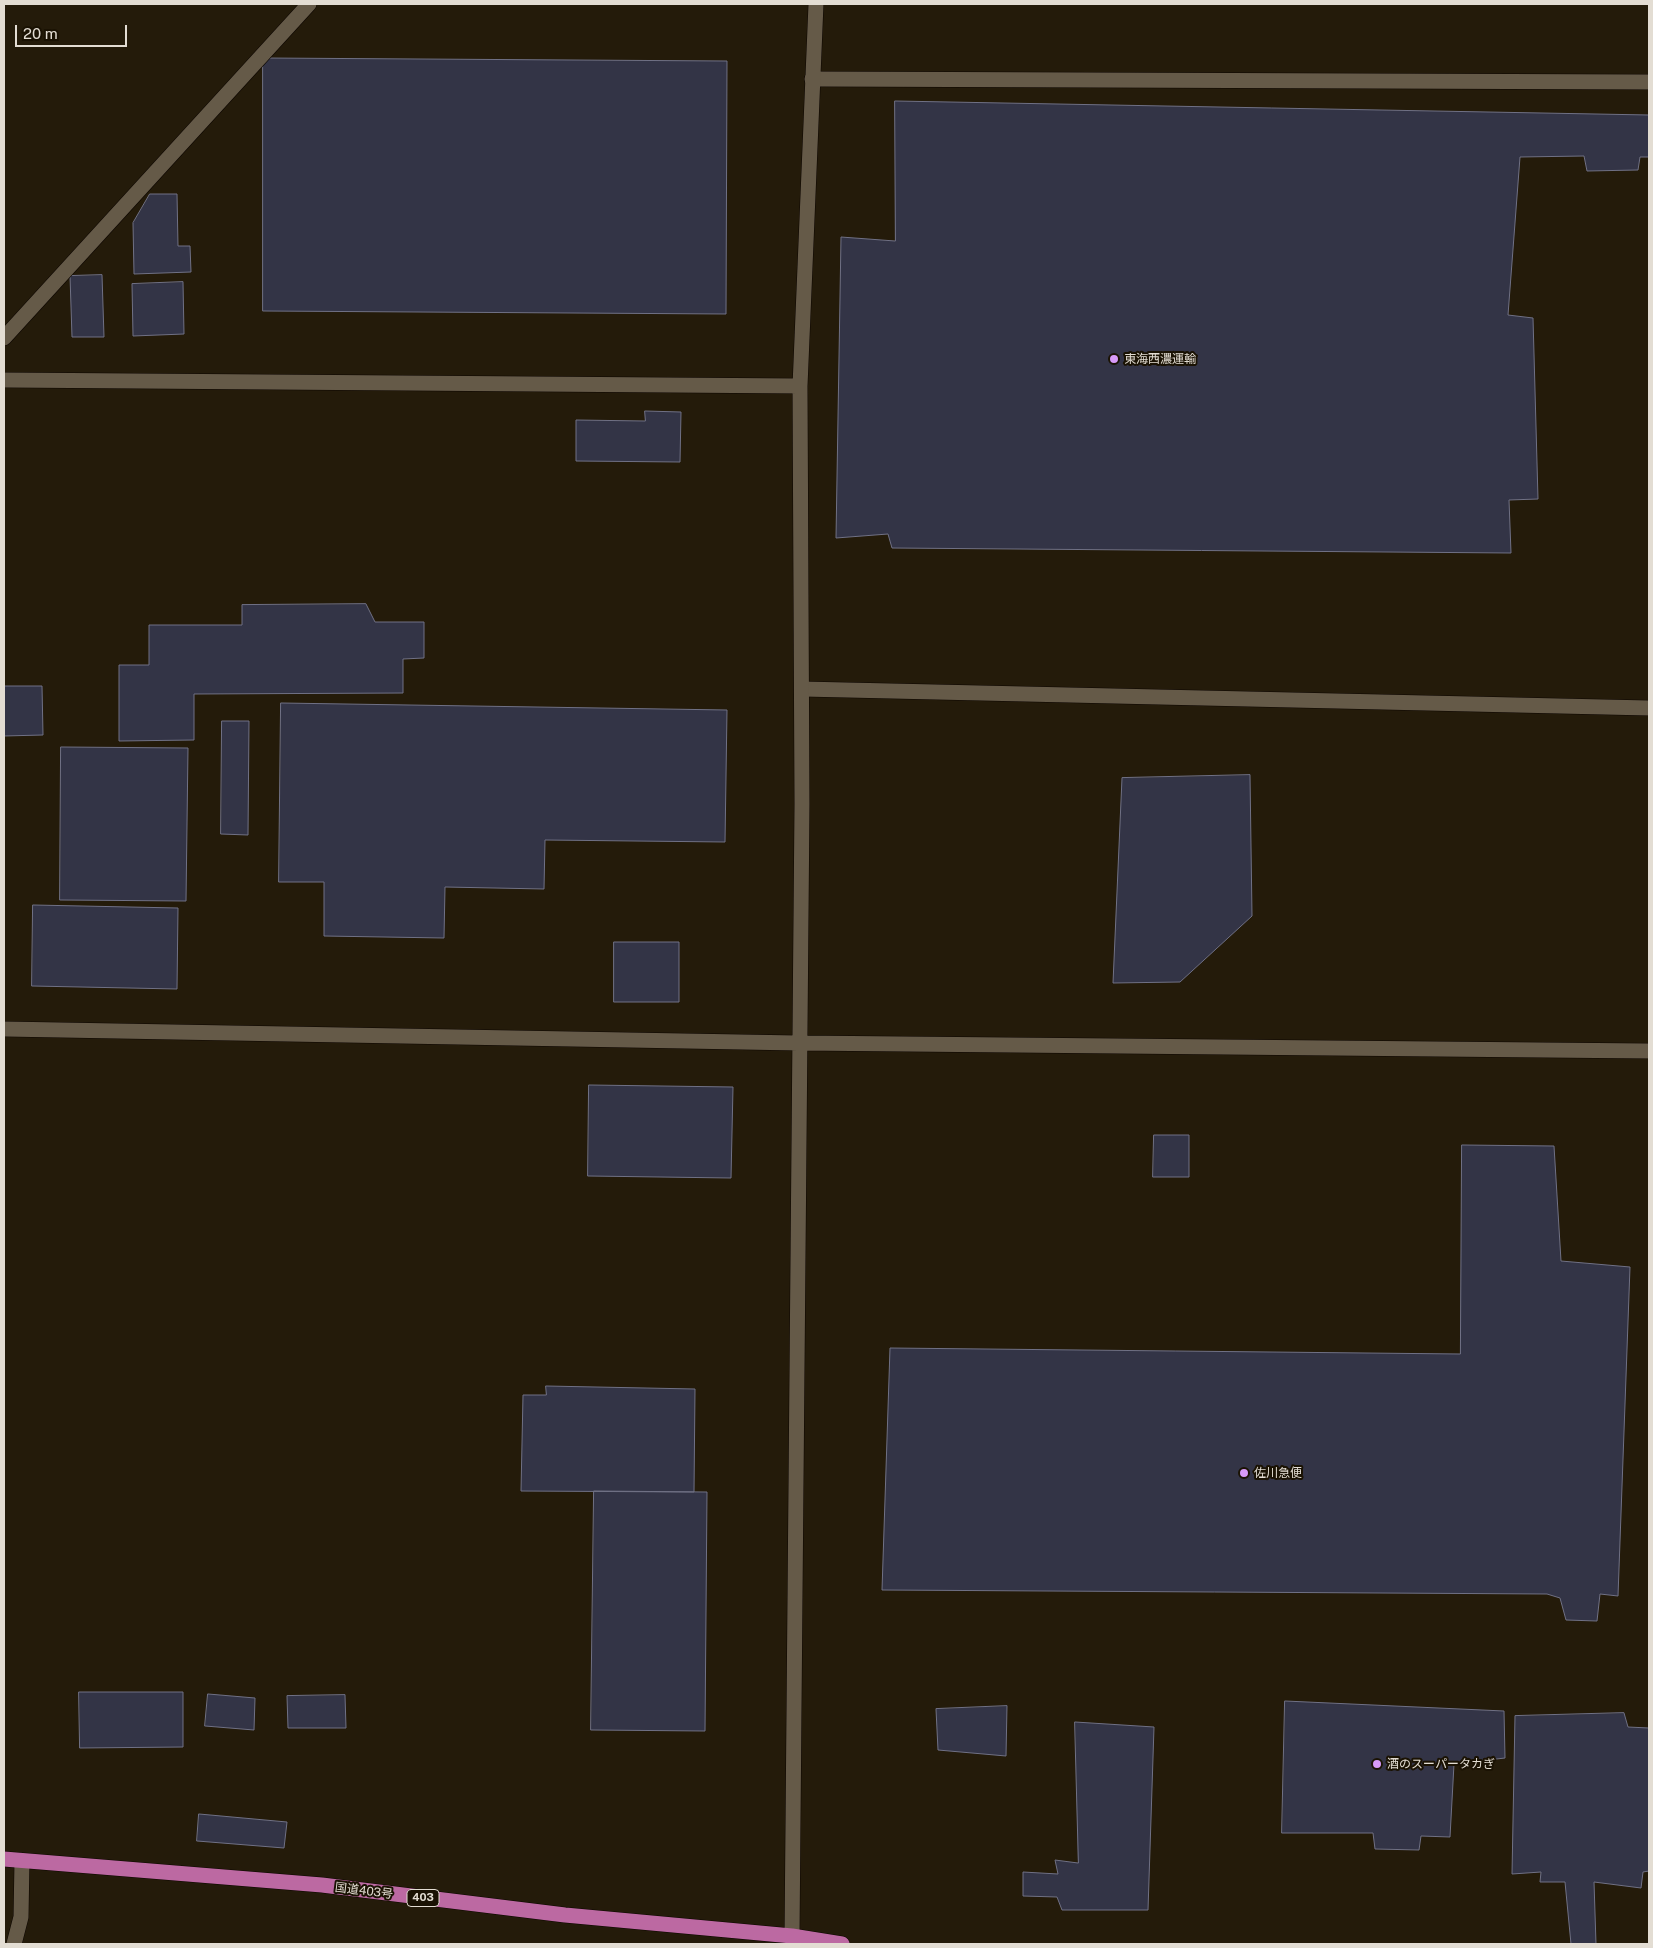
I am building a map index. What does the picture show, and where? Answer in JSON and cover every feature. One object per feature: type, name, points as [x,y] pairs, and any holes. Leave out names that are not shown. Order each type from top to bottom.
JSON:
[{"type":"highway","name":"国道403号","points":[[4,1859],[322,1886],[565,1915],[792,1936],[842,1944]]},
{"type":"street","points":[[4,338],[308,4]]},
{"type":"street","points":[[792,1936],[802,688],[800,386],[816,4]]},
{"type":"street","points":[[812,80],[1649,82]]},
{"type":"street","points":[[4,380],[800,386]]},
{"type":"street","points":[[802,688],[1649,708]]},
{"type":"street","points":[[4,1029],[798,1043],[1649,1051]]},
{"type":"street","points":[[14,1944],[21,1917],[22,1861]]},
{"type":"building","points":[[263,58],[727,61],[726,314],[263,311]]},
{"type":"building","points":[[895,101],[1649,115],[1649,157],[1640,157],[1638,170],[1587,171],[1584,156],[1520,157],[1508,315],[1533,318],[1538,499],[1509,500],[1511,553],[892,548],[888,534],[836,538],[841,237],[895,241]]},
{"type":"building","points":[[150,194],[177,194],[178,246],[190,246],[191,272],[134,274],[133,223]]},
{"type":"building","points":[[102,275],[104,337],[72,337],[70,276]]},
{"type":"building","points":[[183,282],[184,334],[133,336],[132,284]]},
{"type":"building","points":[[645,411],[681,412],[680,462],[576,461],[576,420],[645,421]]},
{"type":"building","points":[[366,604],[375,622],[424,622],[424,658],[403,659],[403,693],[194,694],[194,740],[119,741],[119,665],[149,665],[149,625],[242,625],[242,605]]},
{"type":"building","points":[[4,686],[42,686],[43,735],[4,736]]},
{"type":"building","points":[[281,703],[727,710],[725,842],[545,840],[544,889],[445,887],[444,938],[324,936],[324,882],[279,882]]},
{"type":"building","points":[[222,721],[249,721],[248,835],[221,834]]},
{"type":"building","points":[[61,747],[188,748],[186,901],[60,900]]},
{"type":"building","points":[[1250,775],[1252,916],[1180,982],[1113,983],[1122,778]]},
{"type":"building","points":[[33,905],[178,908],[177,989],[32,986]]},
{"type":"building","points":[[614,942],[679,942],[679,1002],[614,1002]]},
{"type":"building","points":[[589,1085],[733,1087],[731,1178],[588,1176]]},
{"type":"building","points":[[1154,1135],[1189,1135],[1189,1177],[1153,1177]]},
{"type":"building","points":[[1462,1145],[1554,1146],[1561,1261],[1630,1267],[1618,1596],[1600,1594],[1597,1621],[1566,1620],[1560,1598],[1547,1594],[882,1590],[890,1348],[1460,1354]]},
{"type":"building","points":[[546,1386],[695,1389],[694,1492],[521,1491],[523,1395],[546,1395]]},
{"type":"building","points":[[594,1491],[707,1492],[705,1731],[591,1730]]},
{"type":"building","points":[[79,1692],[183,1692],[183,1747],[80,1748]]},
{"type":"building","points":[[208,1694],[255,1698],[254,1730],[205,1726]]},
{"type":"building","points":[[345,1695],[346,1728],[288,1728],[287,1696]]},
{"type":"building","points":[[1285,1701],[1504,1711],[1505,1758],[1454,1764],[1450,1837],[1421,1836],[1419,1850],[1375,1849],[1373,1833],[1282,1833]]},
{"type":"building","points":[[1007,1706],[1006,1756],[938,1750],[936,1709]]},
{"type":"building","points":[[1624,1713],[1628,1727],[1649,1728],[1649,1871],[1643,1872],[1641,1888],[1594,1882],[1596,1944],[1571,1944],[1565,1882],[1540,1882],[1541,1872],[1512,1874],[1515,1716]]},
{"type":"building","points":[[1075,1722],[1154,1727],[1148,1910],[1062,1910],[1057,1897],[1023,1896],[1023,1872],[1058,1874],[1055,1860],[1078,1863]]},
{"type":"building","points":[[199,1814],[287,1822],[284,1848],[197,1841]]},
{"type":"place","name":"東海西濃運輸","points":[[1114,359]]},
{"type":"place","name":"佐川急便","points":[[1244,1473]]},
{"type":"place","name":"酒のスーパータカぎ","points":[[1377,1764]]}]
